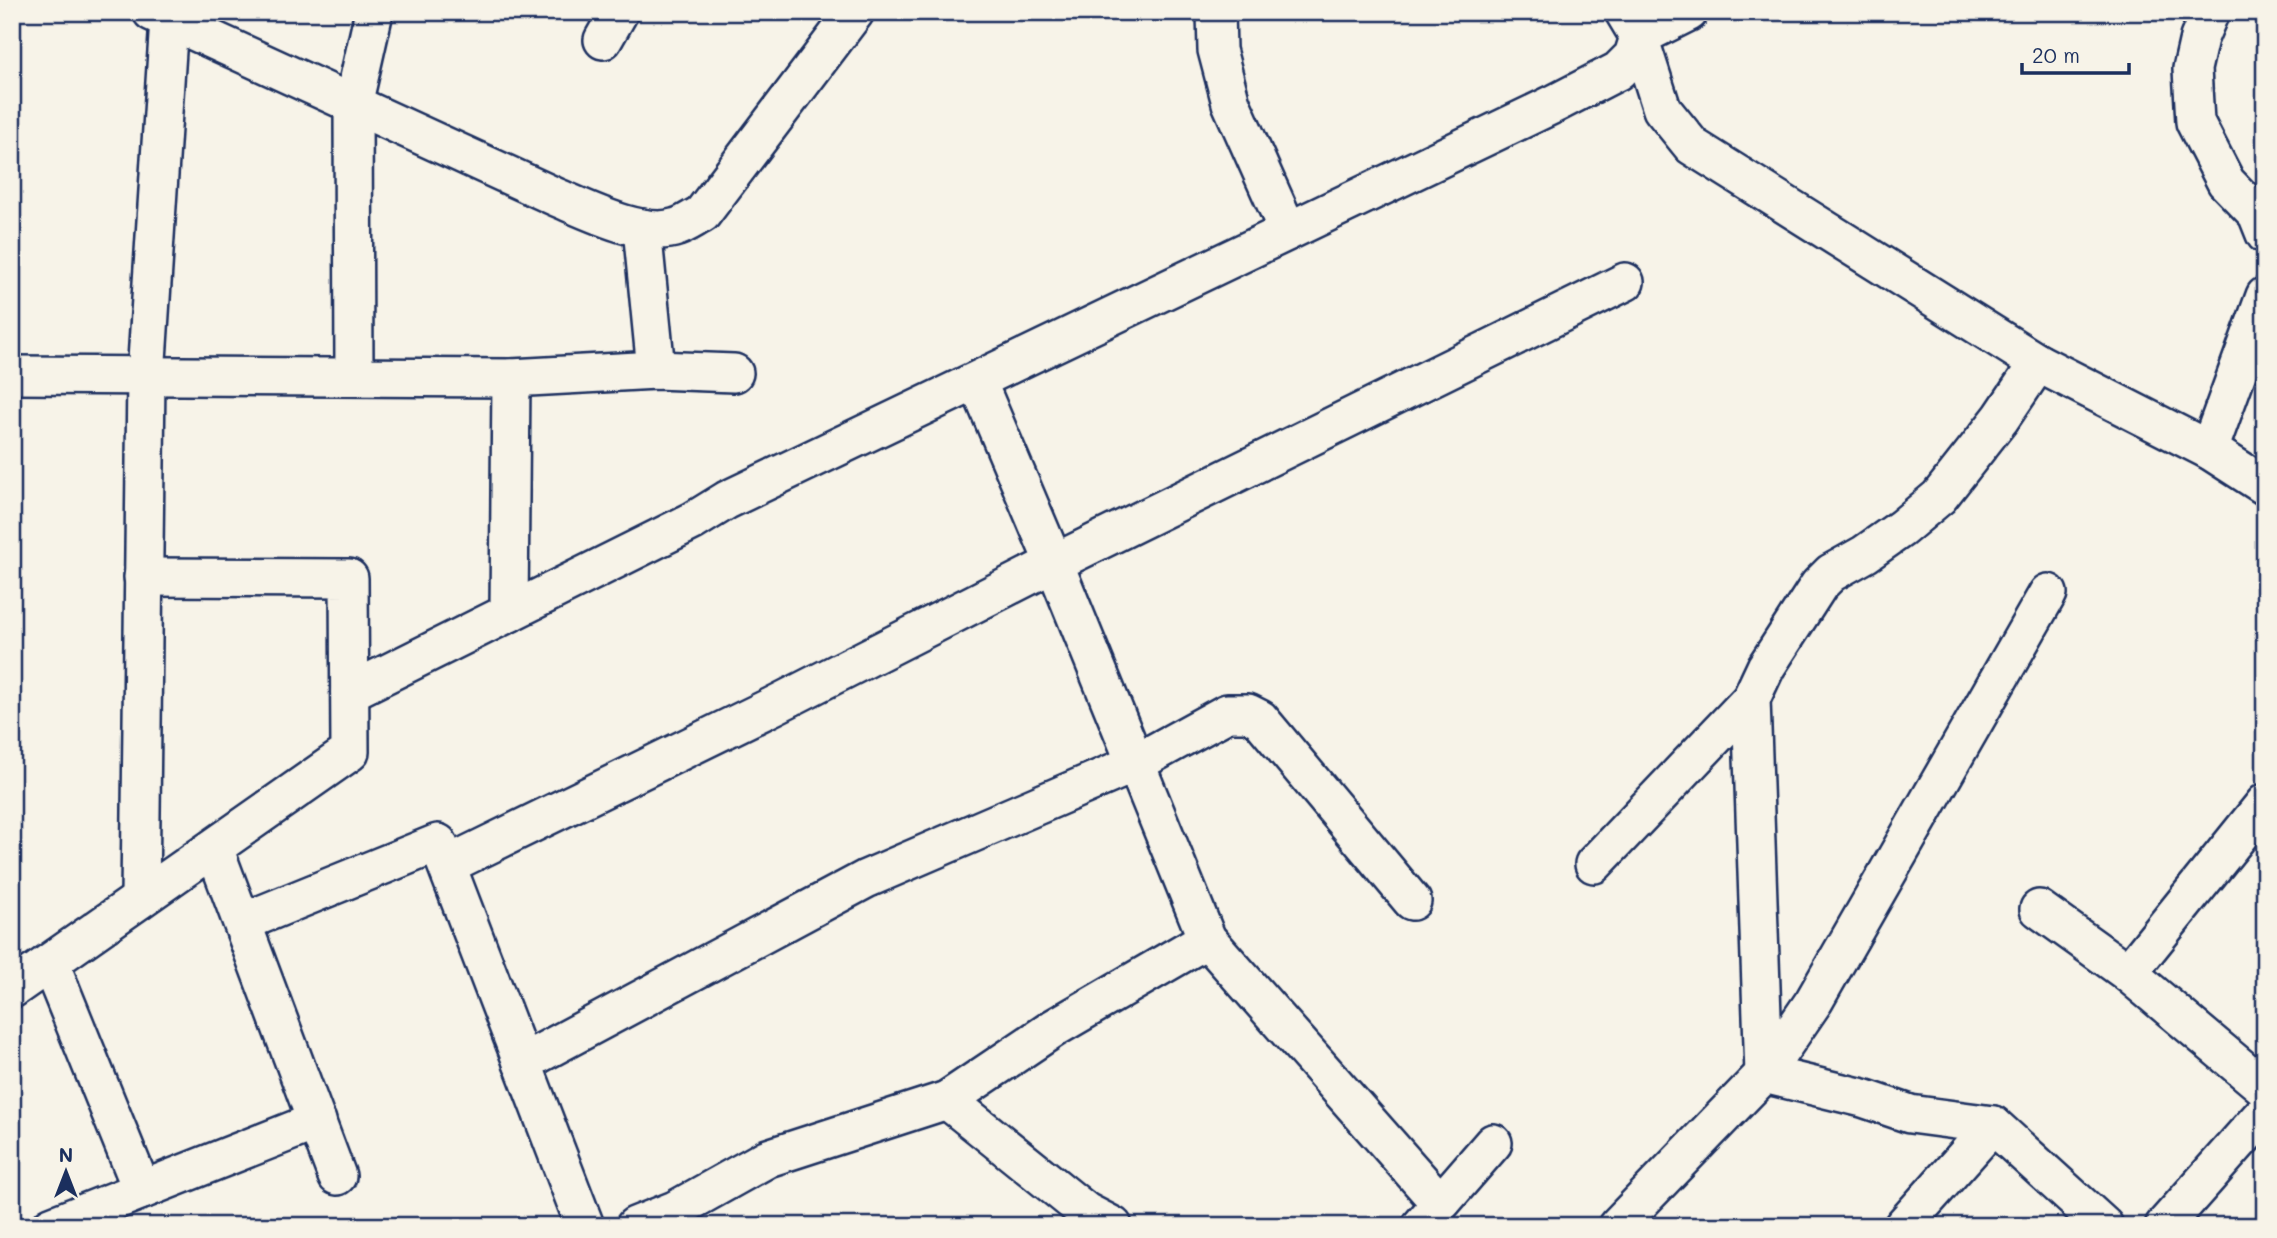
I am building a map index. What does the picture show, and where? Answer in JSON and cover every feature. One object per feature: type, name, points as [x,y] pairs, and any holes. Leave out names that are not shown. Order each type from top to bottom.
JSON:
[{"type":"street","points":[[354,377],[353,105],[373,12]]},
{"type":"street","points":[[140,899],[146,376],[164,15],[353,105],[615,223],[642,228],[675,228],[702,214],[855,12]]},
{"type":"street","points":[[1216,12],[1217,50],[1231,103],[1288,232]]},
{"type":"street","points":[[1631,24],[1689,12]]},
{"type":"street","points":[[2210,12],[2199,38],[2192,69],[2195,122],[2226,182],[2257,214],[2265,234]]},
{"type":"street","points":[[350,692],[693,521],[727,500],[1618,71],[1633,56],[1631,24]]},
{"type":"street","points":[[1631,24],[1662,109],[1692,146],[2038,363],[2209,450],[2265,486]]},
{"type":"street","points":[[642,228],[656,370]]},
{"type":"street","points":[[447,865],[774,706],[1054,563],[1625,282]]},
{"type":"street","points":[[2209,450],[2265,296]]},
{"type":"street","points":[[1594,864],[1751,699],[1766,667],[1819,585],[1831,573],[1865,554],[1902,528],[1939,497],[2001,418],[2038,363]]},
{"type":"street","points":[[12,375],[511,377],[656,370],[734,373]]},
{"type":"street","points":[[509,612],[511,377]]},
{"type":"street","points":[[977,381],[1207,939],[1431,1214],[1493,1143]]},
{"type":"street","points":[[12,989],[350,752],[349,578],[144,577]]},
{"type":"street","points":[[1617,1226],[1764,1074],[1814,1001],[2048,593]]},
{"type":"street","points":[[1751,699],[1764,1074]]},
{"type":"street","points":[[522,1063],[866,879],[1136,763],[1227,713],[1248,713],[1260,719],[1412,901]]},
{"type":"street","points":[[2128,973],[2265,803]]},
{"type":"street","points":[[243,922],[438,843],[585,1226]]},
{"type":"street","points":[[214,848],[337,1176]]},
{"type":"street","points":[[2039,909],[2128,973],[2265,1088]]},
{"type":"street","points":[[635,1226],[675,1210],[768,1158],[947,1100],[1054,1028],[1207,939]]},
{"type":"street","points":[[50,963],[142,1190]]},
{"type":"street","points":[[1764,1074],[1863,1098],[1910,1114],[1993,1125],[2104,1226]]},
{"type":"street","points":[[947,1100],[1086,1212],[1113,1226]]},
{"type":"street","points":[[2164,1226],[2265,1112]]},
{"type":"street","points":[[51,1226],[317,1121]]},
{"type":"street","points":[[1903,1226],[1993,1125]]}]
